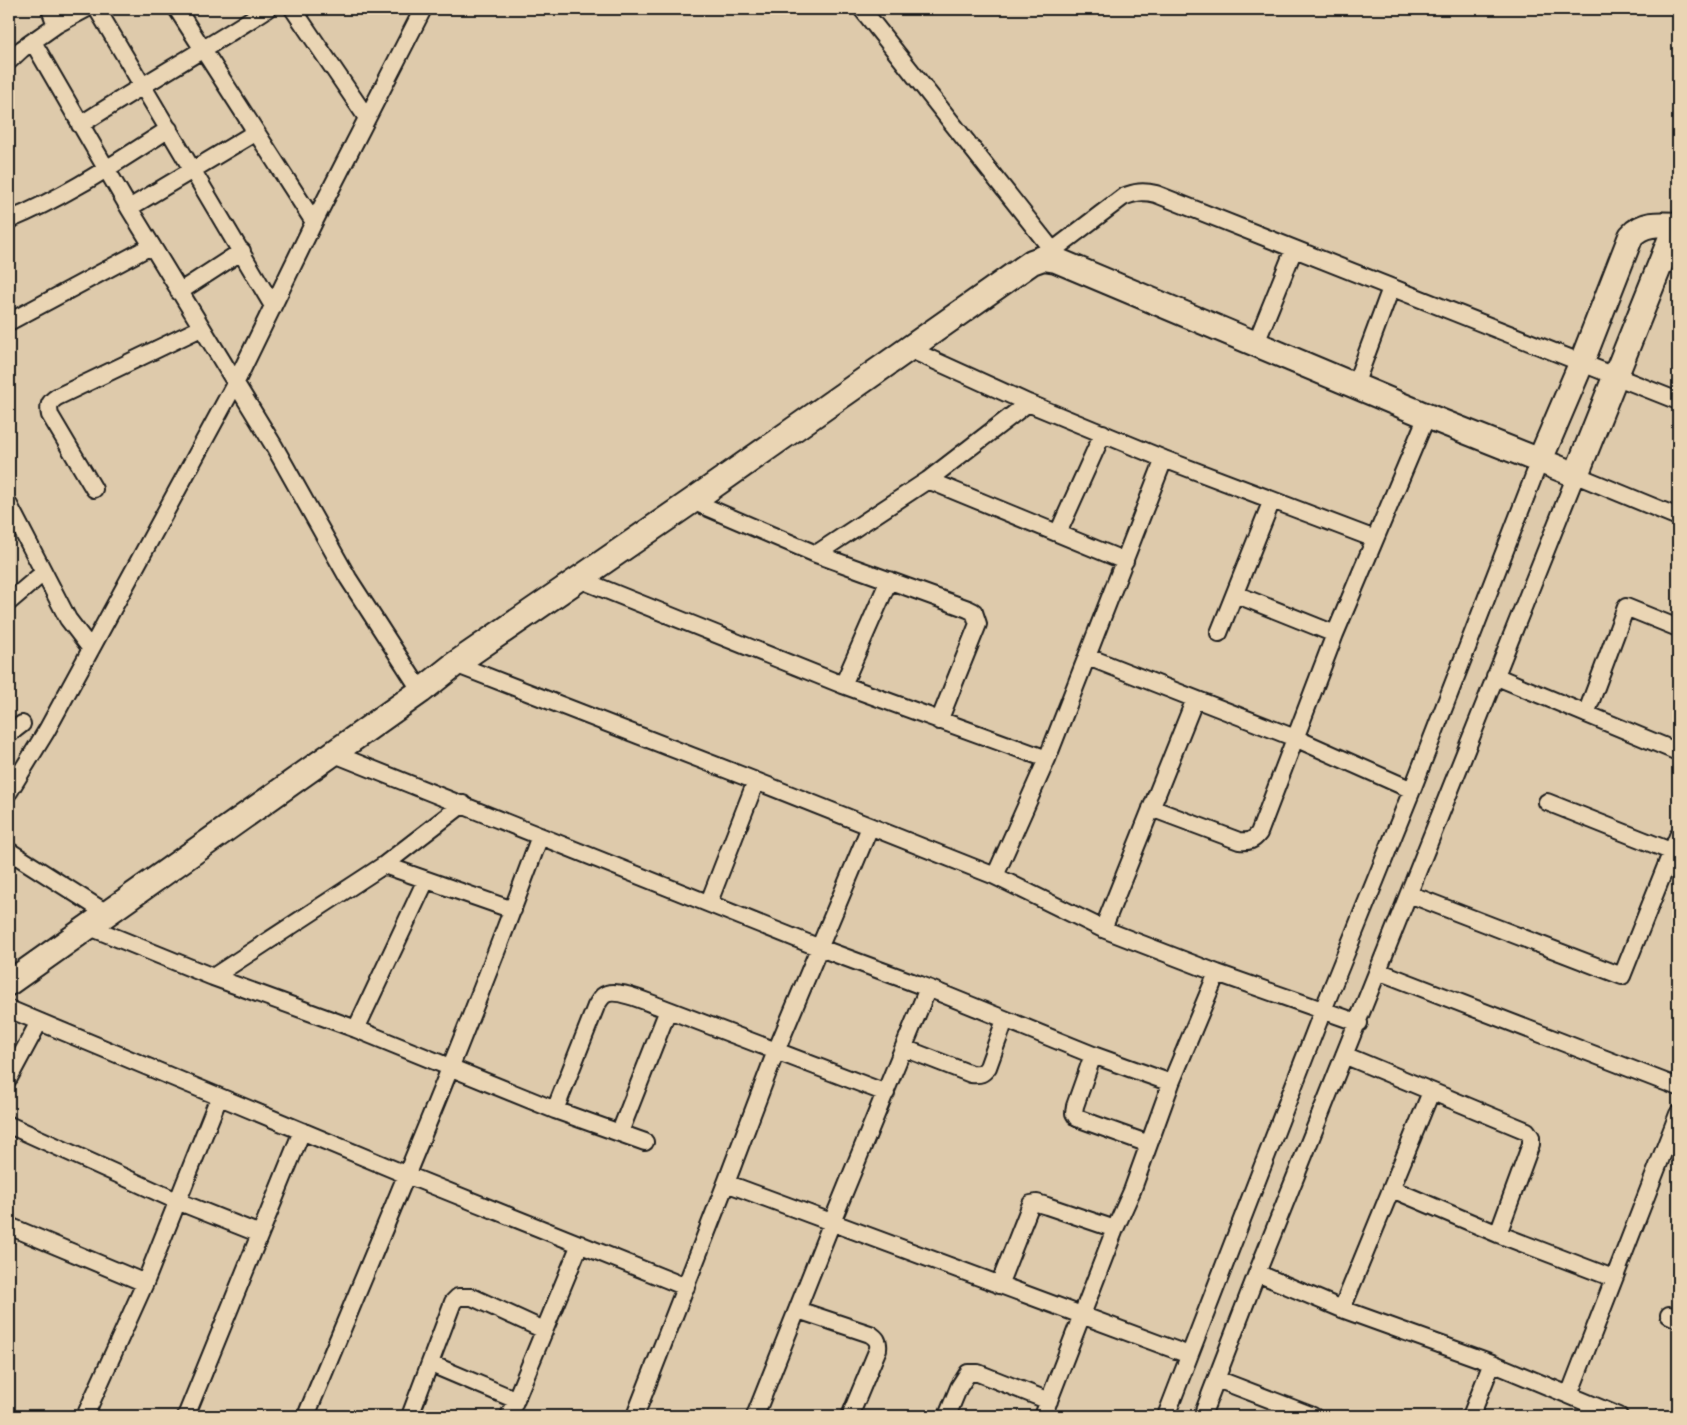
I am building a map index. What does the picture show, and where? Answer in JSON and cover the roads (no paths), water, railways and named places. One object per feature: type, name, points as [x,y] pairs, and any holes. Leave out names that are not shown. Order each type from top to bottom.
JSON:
[{"type":"street","points":[[50,9],[56,25]]},
{"type":"street","points":[[9,61],[56,25],[86,9]]},
{"type":"street","points":[[97,9],[273,306]]},
{"type":"street","points":[[177,9],[314,222]]},
{"type":"street","points":[[80,125],[267,9]]},
{"type":"street","points":[[293,9],[367,118]]},
{"type":"street","points":[[9,792],[47,730],[236,382],[314,222],[423,9]]},
{"type":"street","points":[[862,9],[1048,254],[1056,260],[1427,416],[1678,517]]},
{"type":"street","points":[[33,42],[151,246],[236,382],[348,578],[420,691]]},
{"type":"street","points":[[9,220],[49,202],[106,170],[168,129]]},
{"type":"street","points":[[129,208],[256,132]]},
{"type":"street","points":[[9,983],[99,921],[455,664],[692,501],[1032,262],[1048,254],[1123,197],[1134,192],[1156,194],[1678,402]]},
{"type":"street","points":[[1166,1416],[1323,1010],[1412,790],[1540,460],[1581,364],[1631,236],[1637,230],[1651,224],[1677,225],[1495,676],[1202,1416]]},
{"type":"street","points":[[9,322],[151,246]]},
{"type":"street","points":[[1256,344],[1294,249]]},
{"type":"street","points":[[179,292],[242,251]]},
{"type":"street","points":[[1355,385],[1391,288]]},
{"type":"street","points":[[94,489],[50,415],[48,407],[51,401],[201,328]]},
{"type":"street","points":[[909,349],[1028,403],[1164,459],[1375,538]]},
{"type":"street","points":[[816,554],[928,480],[1028,403]]},
{"type":"street","points":[[1151,808],[1239,841],[1254,840],[1259,833],[1334,634],[1427,416]]},
{"type":"street","points":[[1058,533],[1103,434]]},
{"type":"street","points":[[995,876],[1047,759],[1164,459]]},
{"type":"street","points":[[928,480],[1125,561]]},
{"type":"street","points":[[1219,633],[1272,500]]},
{"type":"street","points":[[692,501],[816,554],[974,612],[978,624],[939,721]]},
{"type":"street","points":[[9,505],[68,619],[91,649]]},
{"type":"street","points":[[9,602],[43,573]]},
{"type":"street","points":[[580,579],[844,686],[1047,759]]},
{"type":"street","points":[[844,686],[889,580]]},
{"type":"street","points":[[1235,594],[1334,634]]},
{"type":"street","points":[[1586,714],[1626,607],[1678,628]]},
{"type":"street","points":[[1088,657],[1295,738],[1412,790]]},
{"type":"street","points":[[455,664],[995,876],[1104,929],[1217,973],[1358,1023]]},
{"type":"street","points":[[1495,676],[1678,752]]},
{"type":"street","points":[[1104,929],[1195,699]]},
{"type":"street","points":[[9,734],[22,724]]},
{"type":"street","points":[[332,753],[709,902],[820,948],[928,988],[1093,1055],[1171,1083]]},
{"type":"street","points":[[709,902],[756,781]]},
{"type":"street","points":[[1409,894],[1622,976],[1676,847],[1547,802]]},
{"type":"street","points":[[213,977],[384,865],[463,804]]},
{"type":"street","points":[[635,1416],[776,1051],[870,827]]},
{"type":"street","points":[[306,1416],[513,910],[540,836]]},
{"type":"street","points":[[9,851],[99,921],[213,977],[356,1029],[555,1110],[645,1142]]},
{"type":"street","points":[[384,865],[513,910]]},
{"type":"street","points":[[356,1029],[426,880]]},
{"type":"street","points":[[1378,971],[1678,1087]]},
{"type":"street","points":[[948,1416],[959,1387],[968,1372],[978,1373],[1046,1409],[1115,1230],[1132,1191],[1171,1083],[1217,973]]},
{"type":"street","points":[[755,1416],[928,988]]},
{"type":"street","points":[[555,1110],[596,1006],[604,995],[613,992],[668,1010],[886,1093]]},
{"type":"street","points":[[9,1009],[406,1175],[686,1287]]},
{"type":"street","points":[[620,1132],[668,1010]]},
{"type":"street","points":[[904,1048],[971,1074],[980,1074],[988,1067],[1005,1020]]},
{"type":"street","points":[[9,1078],[39,1022]]},
{"type":"street","points":[[1093,1055],[1075,1106],[1074,1113],[1077,1118],[1149,1144]]},
{"type":"street","points":[[1344,1055],[1527,1131],[1531,1137],[1530,1144],[1498,1234]]},
{"type":"street","points":[[1342,1309],[1431,1092]]},
{"type":"street","points":[[85,1416],[144,1283],[219,1097]]},
{"type":"street","points":[[1569,1395],[1678,1114]]},
{"type":"street","points":[[9,1125],[177,1201],[260,1234]]},
{"type":"street","points":[[186,1416],[302,1131]]},
{"type":"street","points":[[726,1184],[1189,1355]]},
{"type":"street","points":[[1392,1189],[1498,1234],[1614,1278]]},
{"type":"street","points":[[999,1285],[1031,1204],[1037,1203],[1115,1230]]},
{"type":"street","points":[[9,1226],[144,1283]]},
{"type":"street","points":[[509,1416],[580,1244]]},
{"type":"street","points":[[1257,1274],[1342,1309],[1492,1363],[1619,1416]]},
{"type":"street","points":[[410,1416],[453,1302],[458,1297],[472,1297],[544,1330]]},
{"type":"street","points":[[798,1310],[870,1334],[876,1338],[878,1349],[850,1416]]},
{"type":"street","points":[[1470,1416],[1492,1363]]},
{"type":"street","points":[[431,1364],[516,1400]]},
{"type":"street","points":[[1217,1379],[1313,1416]]}]
